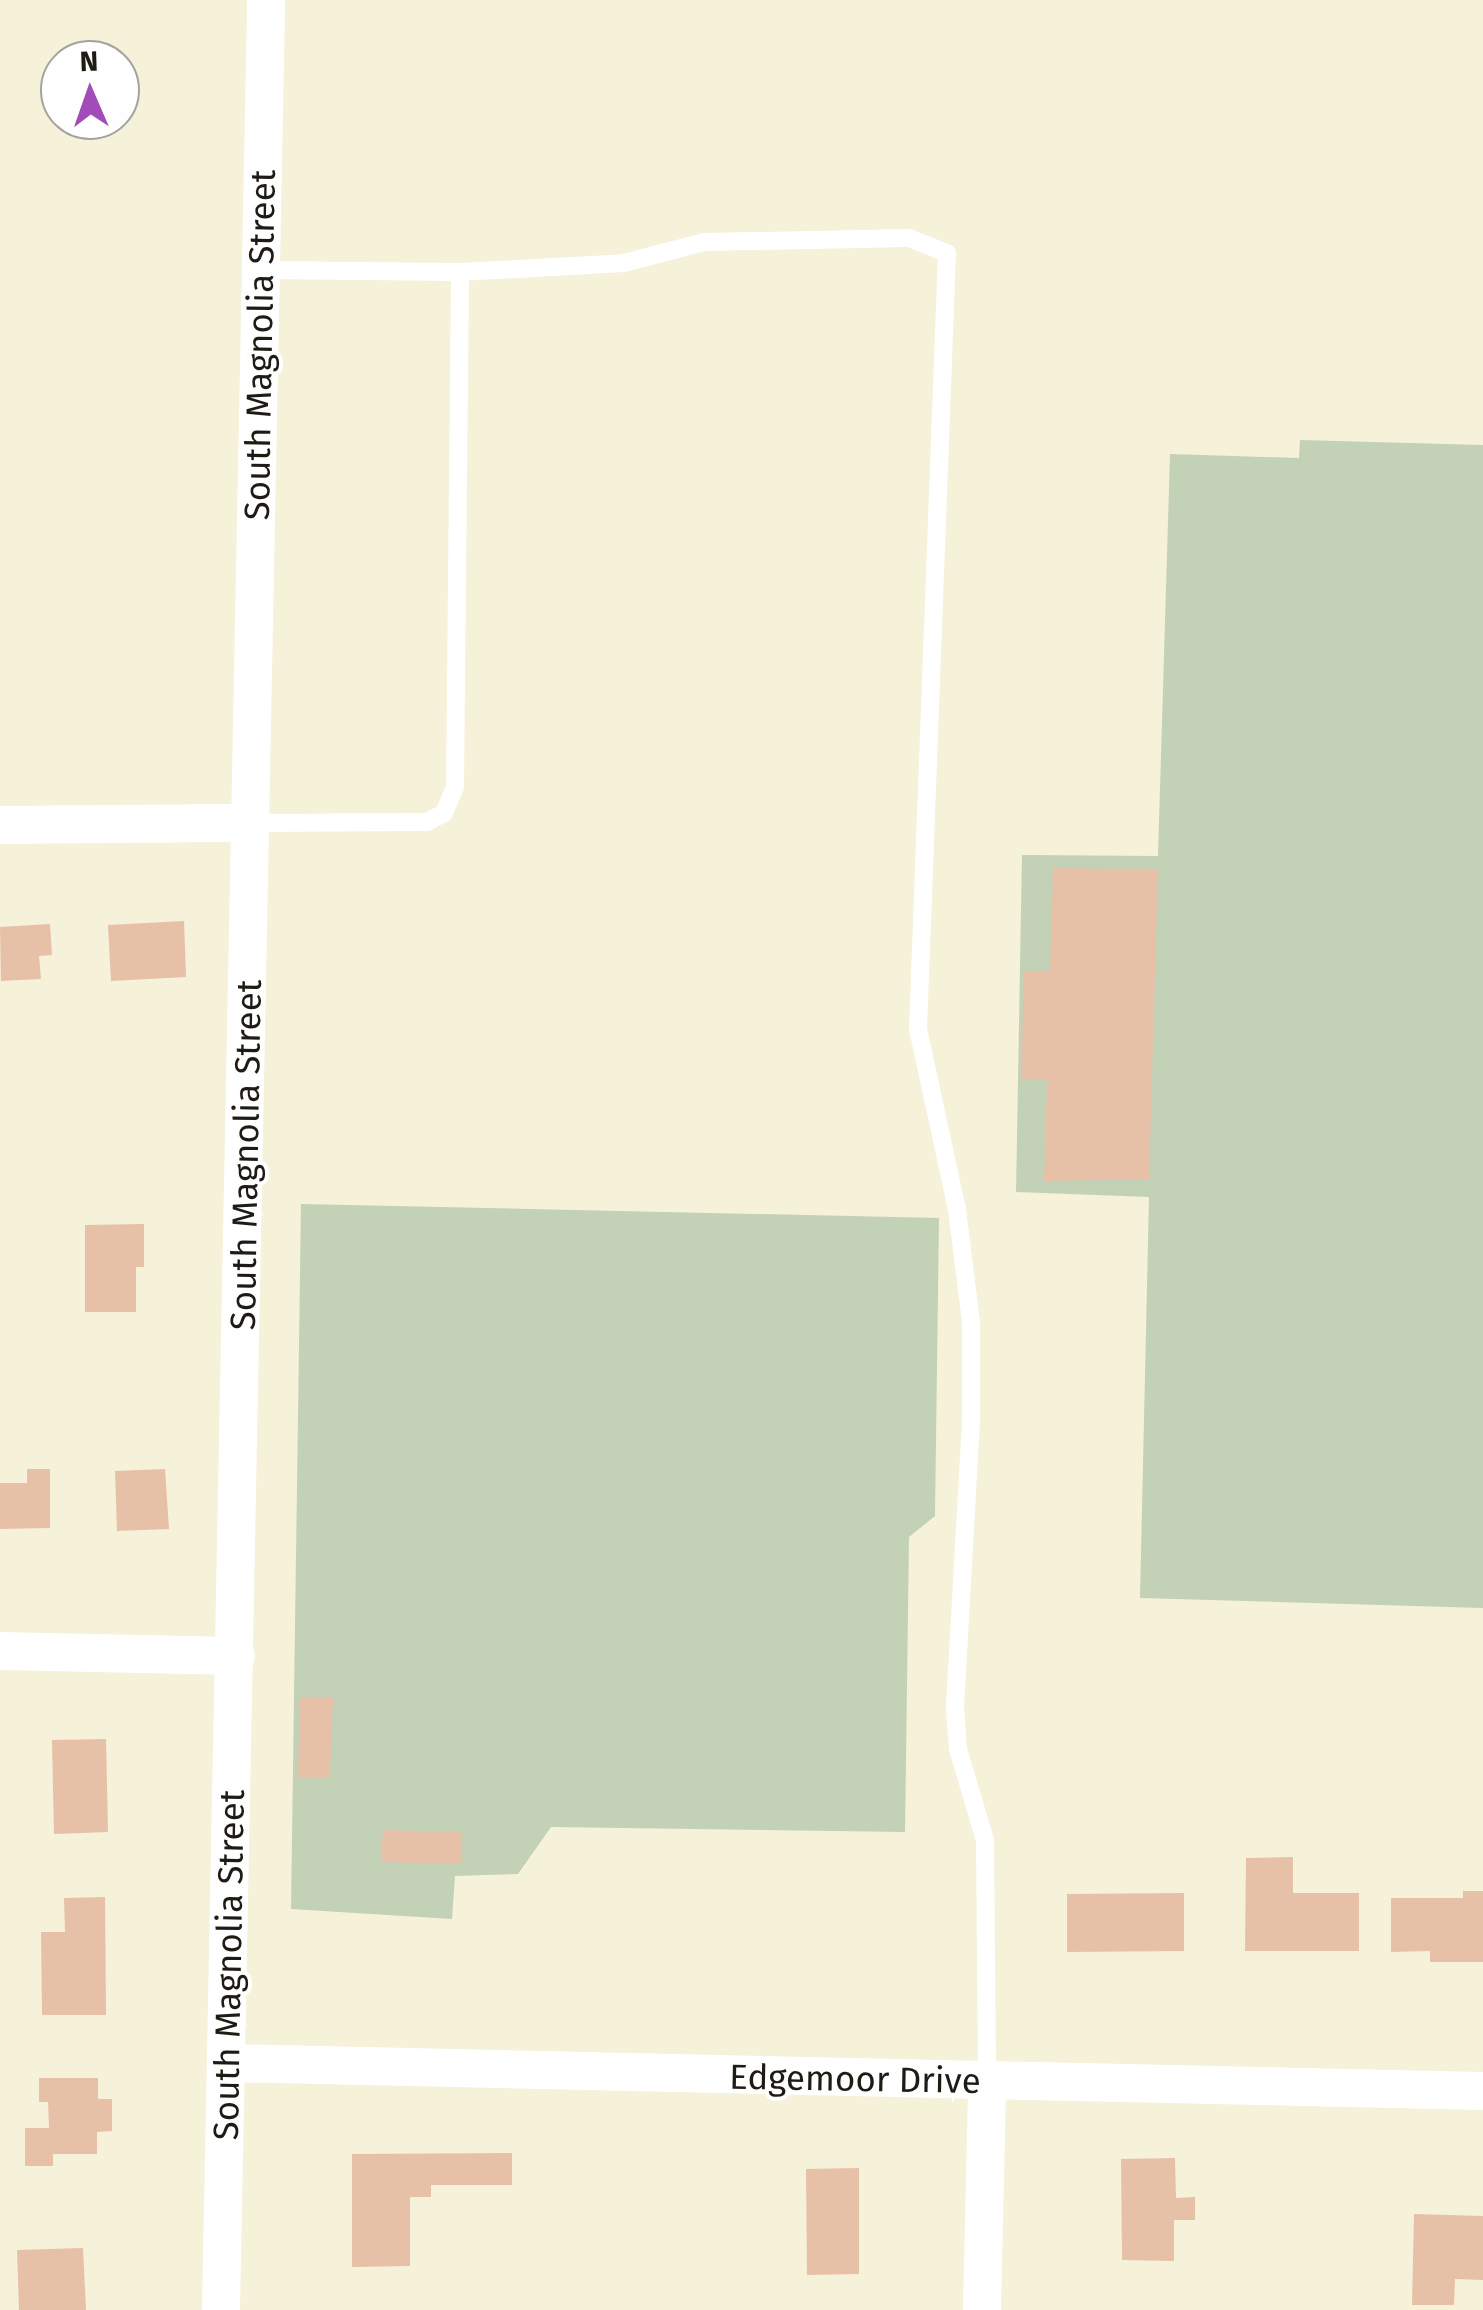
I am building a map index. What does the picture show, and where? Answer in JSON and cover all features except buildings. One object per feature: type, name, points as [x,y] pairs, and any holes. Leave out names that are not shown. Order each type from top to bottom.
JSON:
[{"type":"street","name":"South Magnolia Street","points":[[221,2310],[253,822],[266,0]]},
{"type":"street","points":[[0,825],[253,822]]},
{"type":"street","points":[[0,1652],[236,1656]]},
{"type":"street","name":"Edgemoor Drive","points":[[227,2064],[1483,2091]]},
{"type":"street","points":[[982,2310],[987,2082]]},
{"type":"lane","points":[[262,270],[460,272],[624,264],[704,242],[909,238],[948,254],[918,1029],[957,1209],[972,1322],[971,1420],[955,1710],[958,1749],[985,1840],[987,2082]]},
{"type":"lane","points":[[253,822],[427,822],[444,813],[455,786],[460,272]]},
{"type":"green space","points":[[1300,440],[1483,445],[1483,1608],[1140,1598],[1149,1197],[1016,1192],[1022,855],[1158,856],[1170,454],[1299,458]]},
{"type":"green space","points":[[301,1204],[939,1218],[935,1516],[909,1537],[905,1832],[551,1827],[518,1874],[455,1876],[452,1919],[291,1909]]}]
